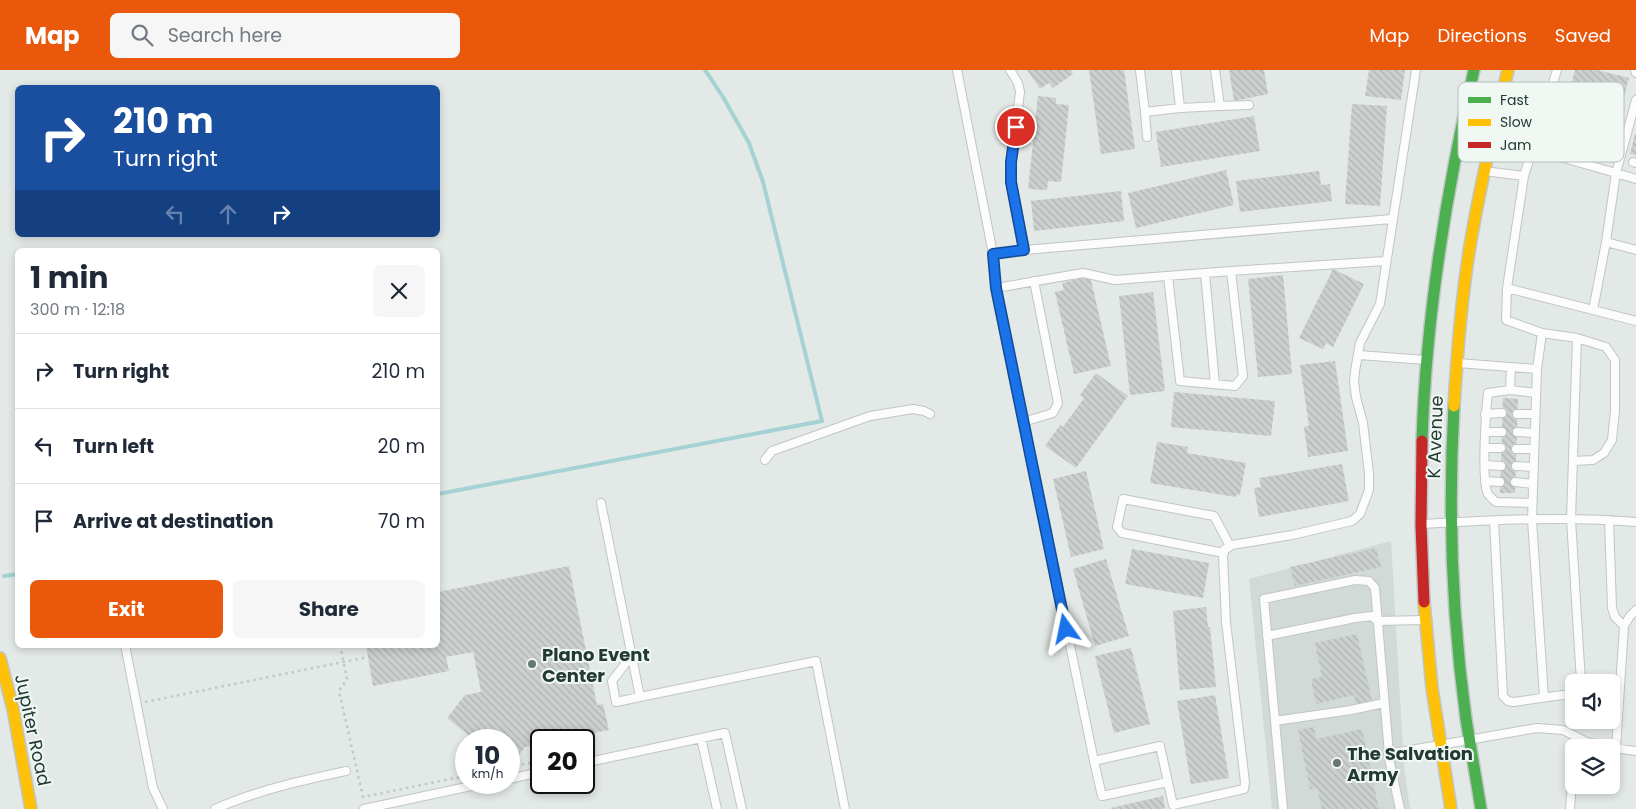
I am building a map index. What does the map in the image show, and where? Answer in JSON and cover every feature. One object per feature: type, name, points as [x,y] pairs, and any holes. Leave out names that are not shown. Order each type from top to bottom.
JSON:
[{"type":"main road","name":"K Avenue","points":[[1503,82],[1508,70]]},
{"type":"main road","name":"K Avenue","points":[[1466,162],[1468,168],[1466,272],[1449,362],[1454,394],[1451,523],[1458,649],[1481,809]]},
{"type":"main road","name":"K Avenue","points":[[1451,809],[1439,746],[1422,565],[1424,392],[1432,301],[1470,162]]},
{"type":"main road","points":[[1427,360],[1449,362]]},
{"type":"main road","name":"Jupiter Road","points":[[0,658],[13,709],[31,809]]},
{"type":"lane","points":[[957,70],[993,254],[996,288],[1102,796],[1168,782]]},
{"type":"lane","points":[[1010,70],[1018,83],[1020,92],[1011,162],[1011,182],[1024,250]]},
{"type":"lane","points":[[1140,70],[1147,137]]},
{"type":"lane","points":[[1176,70],[1180,108]]},
{"type":"lane","points":[[1215,70],[1220,106]]},
{"type":"lane","points":[[1094,761],[1160,746],[1173,807],[1244,789],[1245,782],[1226,622],[1224,550],[1230,546],[1292,535],[1352,521],[1360,514],[1369,490],[1369,474],[1363,424],[1354,382],[1360,343],[1380,304],[1385,261],[1416,70]]},
{"type":"lane","points":[[1553,82],[1557,70]]},
{"type":"lane","points":[[1624,144],[1636,100]]},
{"type":"lane","points":[[1145,112],[1180,108],[1249,105]]},
{"type":"lane","points":[[1528,162],[1524,176],[1507,288],[1506,320],[1542,334],[1577,338],[1606,346],[1615,360],[1615,411],[1612,440],[1604,452],[1593,460],[1574,460]]},
{"type":"lane","points":[[1578,162],[1636,179]]},
{"type":"lane","points":[[1593,310],[1619,162]]},
{"type":"lane","points":[[1468,168],[1524,176]]},
{"type":"lane","points":[[993,254],[1392,219]]},
{"type":"lane","points":[[1606,242],[1636,250]]},
{"type":"lane","points":[[996,288],[1083,273],[1115,280],[1231,270],[1385,261]]},
{"type":"lane","points":[[1168,276],[1180,381],[1235,386],[1244,376],[1231,270]]},
{"type":"lane","points":[[1205,273],[1215,384]]},
{"type":"lane","points":[[1024,422],[1052,413],[1058,403],[1034,282]]},
{"type":"lane","points":[[1507,288],[1636,321]]},
{"type":"lane","points":[[1542,334],[1537,369],[1532,520],[1544,697]]},
{"type":"lane","points":[[1577,338],[1571,519],[1581,674]]},
{"type":"lane","points":[[1359,355],[1427,360]]},
{"type":"lane","points":[[1449,362],[1537,369]]},
{"type":"lane","points":[[1510,390],[1511,367]]},
{"type":"lane","points":[[1532,503],[1496,502],[1488,494],[1485,481],[1485,414],[1488,393],[1510,390],[1536,393]]},
{"type":"lane","points":[[765,460],[772,451],[870,416],[912,409],[924,410],[930,414]]},
{"type":"lane","points":[[1485,414],[1502,413]]},
{"type":"lane","points":[[1518,414],[1536,414]]},
{"type":"lane","points":[[1485,432],[1502,432]]},
{"type":"lane","points":[[1517,432],[1535,433]]},
{"type":"lane","points":[[1485,448],[1501,448]]},
{"type":"lane","points":[[1516,449],[1534,449]]},
{"type":"lane","points":[[1485,465],[1501,466]]},
{"type":"lane","points":[[1516,466],[1534,467]]},
{"type":"lane","points":[[1485,481],[1500,482]]},
{"type":"lane","points":[[1515,482],[1533,484]]},
{"type":"lane","points":[[1224,553],[1122,533],[1117,527],[1122,499],[1214,516],[1230,546]]},
{"type":"lane","points":[[601,503],[640,696]]},
{"type":"lane","points":[[1422,524],[1571,519],[1636,522]]},
{"type":"lane","points":[[1609,520],[1612,608],[1615,617],[1624,626]]},
{"type":"lane","points":[[1494,521],[1503,696],[1508,701],[1514,702],[1565,694]]},
{"type":"lane","points":[[1283,809],[1264,599],[1355,580],[1368,581],[1375,588],[1389,754],[1400,809]]},
{"type":"lane","points":[[1618,674],[1624,626],[1636,610]]},
{"type":"lane","points":[[1267,636],[1372,616],[1377,621],[1426,620]]},
{"type":"lane","points":[[126,648],[153,788],[163,809]]},
{"type":"lane","points":[[632,655],[612,681],[616,702],[816,661],[845,809]]},
{"type":"lane","points":[[1275,721],[1351,710],[1384,703]]},
{"type":"lane","points":[[1389,754],[1537,728],[1563,730],[1581,739]]},
{"type":"lane","points":[[595,761],[724,733],[742,809]]},
{"type":"lane","points":[[701,738],[717,809]]},
{"type":"lane","points":[[1620,749],[1636,751]]},
{"type":"lane","points":[[215,809],[272,788],[346,772]]},
{"type":"lane","points":[[364,809],[455,790]]},
{"type":"lane","points":[[1570,809],[1571,794]]},
{"type":"path","points":[[341,648],[347,679],[340,691],[363,797],[455,778]]},
{"type":"path","points":[[137,704],[368,657]]},
{"type":"shaded area","points":[[1391,541],[1404,766],[1410,809],[1272,809],[1249,579]]},
{"type":"building","points":[[1027,70],[1071,70],[1073,74],[1053,88],[1049,83],[1040,89]]},
{"type":"building","points":[[1089,70],[1124,70],[1135,149],[1101,154]]},
{"type":"building","points":[[1229,70],[1264,70],[1268,94],[1234,101]]},
{"type":"building","points":[[1369,70],[1405,70],[1401,100],[1365,96]]},
{"type":"building","points":[[1575,70],[1597,70],[1629,78],[1624,97],[1624,82],[1572,82]]},
{"type":"building","points":[[1038,96],[1056,98],[1056,104],[1069,105],[1061,182],[1048,181],[1047,190],[1028,189]]},
{"type":"building","points":[[1352,104],[1387,106],[1380,206],[1345,204]]},
{"type":"building","points":[[1254,116],[1260,151],[1161,167],[1156,132]]},
{"type":"building","points":[[1636,134],[1636,155],[1630,154]]},
{"type":"building","points":[[1226,170],[1234,205],[1136,228],[1128,193]]},
{"type":"building","points":[[1319,171],[1321,185],[1330,184],[1332,201],[1240,212],[1236,181]]},
{"type":"building","points":[[1121,191],[1124,221],[1034,231],[1031,201]]},
{"type":"building","points":[[1333,269],[1364,284],[1333,347],[1326,343],[1323,349],[1299,338]]},
{"type":"building","points":[[1283,275],[1292,374],[1258,377],[1248,279]]},
{"type":"building","points":[[1090,276],[1111,366],[1074,374],[1055,292],[1064,290],[1062,283]]},
{"type":"building","points":[[1153,292],[1165,391],[1130,395],[1119,296]]},
{"type":"building","points":[[1335,361],[1348,451],[1308,457],[1304,427],[1309,426],[1300,365]]},
{"type":"building","points":[[1096,373],[1128,396],[1076,468],[1045,446],[1060,425],[1063,427],[1084,398],[1080,395]]},
{"type":"building","points":[[1174,392],[1275,401],[1271,436],[1171,427]]},
{"type":"building","points":[[1503,398],[1518,399],[1515,493],[1500,493]]},
{"type":"building","points":[[1157,442],[1188,447],[1187,453],[1246,463],[1240,495],[1236,495],[1236,497],[1150,483]]},
{"type":"building","points":[[1342,464],[1349,501],[1259,517],[1254,488],[1261,487],[1259,478]]},
{"type":"building","points":[[1086,471],[1104,549],[1071,557],[1053,479]]},
{"type":"building","points":[[1376,548],[1381,567],[1295,586],[1290,567]]},
{"type":"building","points":[[1132,549],[1209,563],[1203,598],[1125,584]]},
{"type":"building","points":[[1106,559],[1129,636],[1095,646],[1073,569]]},
{"type":"building","name":"Plano Event Center","points":[[569,566],[597,705],[603,704],[609,730],[595,733],[595,729],[530,729],[530,746],[525,747],[520,754],[520,729],[460,729],[447,718],[465,695],[481,692],[473,652],[446,657],[449,671],[373,686],[367,648],[440,648],[440,592]]},
{"type":"building","points":[[1206,607],[1216,687],[1180,690],[1173,611]]},
{"type":"building","points":[[1357,634],[1372,701],[1356,705],[1354,695],[1316,704],[1311,679],[1322,677],[1315,643]]},
{"type":"building","points":[[1131,648],[1150,724],[1114,733],[1095,656]]},
{"type":"building","points":[[1215,695],[1229,778],[1191,784],[1177,701]]},
{"type":"building","name":"The Salvation Army","points":[[1314,727],[1316,739],[1362,729],[1379,809],[1322,809],[1317,788],[1310,789],[1298,730]]},
{"type":"building","points":[[1163,796],[1165,809],[1111,809],[1111,808]]},
{"type":"waterway","points":[[440,494],[822,421],[763,182],[749,143],[705,70]]},
{"type":"waterway","points":[[4,576],[15,574]]},
{"type":"traffic: fast","points":[[1471,82],[1474,70]]},
{"type":"traffic: fast","points":[[1422,441],[1424,394],[1433,301],[1446,208],[1458,147]]},
{"type":"traffic: fast","points":[[1454,406],[1451,484],[1454,602],[1466,719],[1481,809]]},
{"type":"traffic: slow","points":[[1505,82],[1508,70]]},
{"type":"traffic: slow","points":[[1454,406],[1469,252],[1487,162]]},
{"type":"traffic: slow","points":[[1424,602],[1432,688],[1451,809]]},
{"type":"traffic: slow","points":[[0,658],[13,709],[31,809]]},
{"type":"traffic: jam","points":[[1422,441],[1421,525],[1424,602]]},
{"type":"place","name":"Plano Event Center","points":[[532,664]]},
{"type":"place","name":"The Salvation Army","points":[[1337,763]]},
{"type":"route","points":[[1016,127],[1011,162],[1011,182],[1024,250],[993,254],[996,288],[1066,629]]}]
